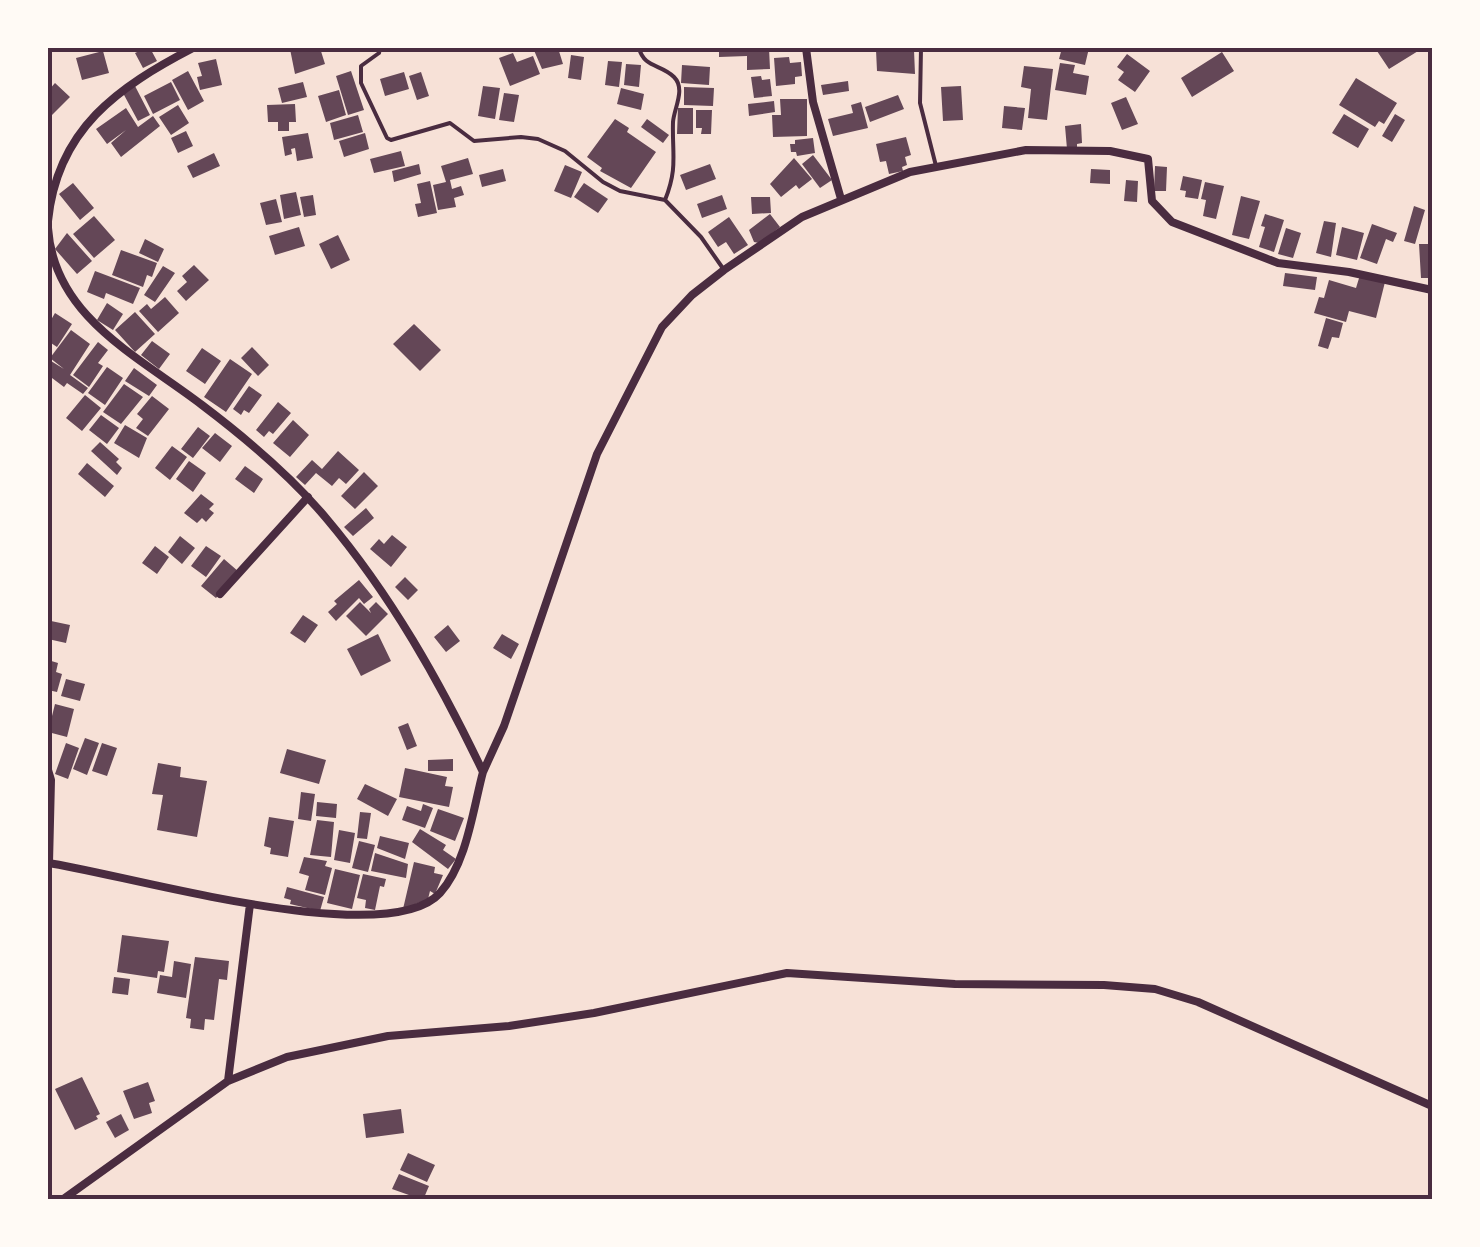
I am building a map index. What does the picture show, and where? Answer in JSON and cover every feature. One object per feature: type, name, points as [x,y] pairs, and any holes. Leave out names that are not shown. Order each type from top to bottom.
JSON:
[{"type":"street","points":[[193,48],[126,86],[79,133],[56,177],[48,224],[55,268],[82,312],[128,353],[226,424],[308,498],[362,564],[414,640],[482,772]]},
{"type":"street","points":[[806,48],[814,102],[841,199]]},
{"type":"street","points":[[48,770],[48,863],[314,914],[383,914],[427,904],[452,876],[482,772],[504,726],[557,565],[607,431],[662,327],[692,295],[802,217],[936,166],[1026,150],[1130,154],[1148,159],[1152,201],[1172,222],[1278,263],[1350,272],[1432,290]]},
{"type":"street","points":[[220,594],[308,498]]},
{"type":"street","points":[[228,1080],[250,904]]},
{"type":"street","points":[[62,1200],[228,1080],[287,1057],[348,1042],[594,1013],[803,972],[955,984],[1155,989],[1198,1002],[1432,1106]]},
{"type":"lane","points":[[380,48],[379,54],[362,66],[361,83],[387,138],[392,140],[450,123],[474,142],[521,136],[538,139],[566,150],[603,182],[620,191],[666,200],[702,237],[724,270]]},
{"type":"lane","points":[[639,48],[646,62],[674,77],[679,85],[674,120],[676,156],[666,200]]},
{"type":"lane","points":[[921,48],[920,102],[936,166]]},
{"type":"building","points":[[150,48],[157,61],[143,68],[135,53]]},
{"type":"building","points":[[320,48],[325,64],[295,74],[290,49]]},
{"type":"building","points":[[533,48],[558,48],[563,64],[542,69]]},
{"type":"building","points":[[719,48],[769,48],[770,69],[747,70],[747,56],[719,57]]},
{"type":"building","points":[[1062,48],[1089,48],[1085,65],[1059,59]]},
{"type":"building","points":[[1375,48],[1423,48],[1389,69]]},
{"type":"building","points":[[876,50],[914,50],[915,74],[877,71]]},
{"type":"building","points":[[103,51],[109,73],[82,80],[76,58]]},
{"type":"building","points":[[1222,52],[1234,71],[1192,97],[1181,78]]},
{"type":"building","points":[[513,53],[517,62],[533,56],[540,74],[510,86],[499,58]]},
{"type":"building","points":[[1127,54],[1150,71],[1135,92],[1118,80],[1124,72],[1117,67]]},
{"type":"building","points":[[571,55],[584,57],[581,80],[568,78]]},
{"type":"building","points":[[789,57],[790,63],[801,62],[802,76],[795,77],[795,84],[776,86],[774,58]]},
{"type":"building","points":[[216,59],[222,85],[200,90],[197,77],[202,76],[198,63]]},
{"type":"building","points":[[608,61],[622,62],[619,87],[605,85]]},
{"type":"building","points":[[1060,63],[1075,65],[1073,73],[1089,76],[1086,95],[1055,90]]},
{"type":"building","points":[[626,64],[641,65],[639,87],[624,85]]},
{"type":"building","points":[[682,65],[710,67],[709,85],[681,83]]},
{"type":"building","points":[[1024,66],[1053,69],[1047,120],[1028,118],[1031,89],[1021,87]]},
{"type":"building","points":[[188,71],[204,101],[188,110],[172,80]]},
{"type":"building","points":[[351,71],[364,110],[348,115],[336,76]]},
{"type":"building","points":[[404,72],[409,89],[385,96],[380,79]]},
{"type":"building","points":[[421,72],[429,96],[417,100],[409,76]]},
{"type":"building","points":[[761,76],[762,80],[770,79],[772,96],[754,98],[751,77]]},
{"type":"building","points":[[1356,78],[1397,103],[1384,124],[1379,121],[1375,127],[1339,105]]},
{"type":"building","points":[[848,81],[849,91],[823,95],[821,85]]},
{"type":"building","points":[[171,82],[180,100],[153,114],[144,96]]},
{"type":"building","points":[[303,82],[307,97],[282,103],[278,88]]},
{"type":"building","points":[[55,83],[70,97],[48,119],[48,91]]},
{"type":"building","points":[[135,86],[150,115],[138,121],[123,93]]},
{"type":"building","points":[[483,86],[500,88],[495,119],[478,116]]},
{"type":"building","points":[[961,86],[963,120],[943,121],[941,87]]},
{"type":"building","points":[[684,87],[714,88],[713,106],[684,105]]},
{"type":"building","points":[[621,88],[644,94],[641,110],[617,104]]},
{"type":"building","points":[[339,90],[346,115],[326,122],[318,96]]},
{"type":"building","points":[[504,93],[519,95],[514,122],[499,120]]},
{"type":"building","points":[[898,95],[904,109],[870,122],[865,107]]},
{"type":"building","points":[[1126,97],[1138,124],[1122,130],[1111,103]]},
{"type":"building","points":[[780,99],[807,99],[807,136],[773,137],[772,115],[781,115]]},
{"type":"building","points":[[774,101],[775,112],[749,116],[748,104]]},
{"type":"building","points":[[861,102],[868,128],[833,136],[828,119],[853,113],[851,105]]},
{"type":"building","points":[[295,104],[296,122],[289,122],[289,131],[278,131],[278,122],[268,122],[267,105]]},
{"type":"building","points":[[178,105],[189,123],[171,135],[159,117]]},
{"type":"building","points":[[1004,106],[1025,108],[1022,130],[1002,128]]},
{"type":"building","points":[[126,108],[138,127],[153,116],[160,126],[121,157],[111,143],[126,130],[107,144],[96,129]]},
{"type":"building","points":[[678,108],[693,108],[693,134],[677,134]]},
{"type":"building","points":[[696,110],[712,110],[711,134],[701,134],[702,128],[696,128]]},
{"type":"building","points":[[1344,114],[1369,129],[1358,148],[1332,133]]},
{"type":"building","points":[[1395,114],[1405,120],[1392,142],[1382,136]]},
{"type":"building","points":[[358,115],[363,132],[334,140],[330,123]]},
{"type":"building","points":[[615,119],[656,152],[631,188],[600,171],[602,168],[587,157]]},
{"type":"building","points":[[647,119],[669,135],[663,143],[641,127]]},
{"type":"building","points":[[1081,124],[1082,143],[1067,149],[1065,126]]},
{"type":"building","points":[[186,131],[193,146],[178,153],[171,138]]},
{"type":"building","points":[[308,133],[313,158],[297,161],[295,148],[285,156],[282,137]]},
{"type":"building","points":[[365,133],[369,149],[344,157],[339,141]]},
{"type":"building","points":[[906,137],[911,155],[905,157],[907,165],[902,167],[903,171],[889,174],[886,161],[880,162],[876,144]]},
{"type":"building","points":[[813,138],[815,153],[797,156],[791,152],[790,144],[795,144],[795,140]]},
{"type":"building","points":[[401,151],[405,166],[374,173],[370,159]]},
{"type":"building","points":[[214,153],[220,166],[193,178],[187,166]]},
{"type":"building","points":[[813,155],[832,180],[820,188],[802,164]]},
{"type":"building","points":[[468,158],[473,174],[450,180],[452,189],[461,186],[464,195],[454,198],[456,207],[438,210],[433,185],[446,182],[441,166]]},
{"type":"building","points":[[794,158],[812,179],[781,197],[770,184]]},
{"type":"building","points":[[419,164],[421,174],[394,182],[392,171]]},
{"type":"building","points":[[710,164],[716,179],[686,190],[680,175]]},
{"type":"building","points":[[565,165],[582,172],[571,198],[554,191]]},
{"type":"building","points":[[1155,166],[1167,167],[1166,191],[1154,191]]},
{"type":"building","points":[[503,169],[506,181],[482,187],[479,175]]},
{"type":"building","points":[[1091,169],[1110,170],[1110,184],[1090,183]]},
{"type":"building","points":[[1183,176],[1202,180],[1198,199],[1185,197],[1186,191],[1180,190]]},
{"type":"building","points":[[1126,180],[1138,181],[1137,202],[1124,201]]},
{"type":"building","points":[[430,181],[437,213],[418,217],[415,204],[421,203],[417,184]]},
{"type":"building","points":[[1205,182],[1224,186],[1216,219],[1203,216]]},
{"type":"building","points":[[73,183],[94,208],[80,220],[59,194]]},
{"type":"building","points":[[584,183],[608,199],[598,213],[574,197]]},
{"type":"building","points":[[296,192],[301,215],[284,219],[280,195]]},
{"type":"building","points":[[313,195],[316,215],[304,217],[300,197]]},
{"type":"building","points":[[722,195],[727,209],[702,218],[697,204]]},
{"type":"building","points":[[1241,196],[1260,201],[1249,239],[1232,235]]},
{"type":"building","points":[[751,197],[770,197],[771,213],[752,214]]},
{"type":"building","points":[[276,199],[282,222],[266,225],[260,203]]},
{"type":"building","points":[[1414,206],[1425,210],[1415,244],[1404,241]]},
{"type":"building","points":[[770,214],[780,227],[759,243],[754,242],[749,230]]},
{"type":"building","points":[[1265,214],[1284,220],[1274,252],[1259,247]]},
{"type":"building","points":[[94,216],[115,240],[94,258],[73,234]]},
{"type":"building","points":[[729,217],[748,245],[734,254],[726,242],[718,247],[708,232]]},
{"type":"building","points":[[1324,221],[1336,223],[1331,257],[1316,253]]},
{"type":"building","points":[[1372,224],[1397,233],[1393,242],[1386,239],[1377,264],[1360,258]]},
{"type":"building","points":[[299,227],[305,246],[275,255],[269,236]]},
{"type":"building","points":[[1342,227],[1364,233],[1357,260],[1336,255]]},
{"type":"building","points":[[1286,228],[1301,233],[1293,258],[1278,254]]},
{"type":"building","points":[[67,233],[92,261],[77,274],[55,249]]},
{"type":"building","points":[[338,235],[350,260],[331,269],[319,244]]},
{"type":"building","points":[[145,239],[164,249],[158,262],[139,253]]},
{"type":"building","points":[[1419,244],[1432,244],[1432,278],[1421,278]]},
{"type":"building","points":[[121,250],[157,263],[143,287],[112,275]]},
{"type":"building","points":[[194,265],[209,280],[186,301],[177,291],[187,282],[182,276]]},
{"type":"building","points":[[163,266],[175,273],[155,302],[144,295]]},
{"type":"building","points":[[95,271],[140,288],[133,304],[106,293],[104,299],[87,292]]},
{"type":"building","points":[[1285,273],[1317,277],[1315,290],[1283,286]]},
{"type":"building","points":[[1360,275],[1385,282],[1376,318],[1349,311],[1346,322],[1314,313],[1329,280],[1356,288]]},
{"type":"building","points":[[165,297],[179,313],[158,332],[139,311],[147,304],[151,309]]},
{"type":"building","points":[[107,303],[123,314],[113,330],[97,320]]},
{"type":"building","points":[[135,312],[155,334],[135,352],[115,330]]},
{"type":"building","points":[[55,313],[72,324],[57,347],[48,341],[48,325]]},
{"type":"building","points":[[1326,318],[1343,323],[1339,338],[1332,337],[1328,349],[1318,346]]},
{"type":"building","points":[[414,324],[441,350],[420,371],[393,344]]},
{"type":"building","points":[[71,330],[90,344],[70,375],[88,388],[83,394],[48,375],[51,361],[64,369],[50,358]]},
{"type":"building","points":[[152,341],[170,354],[159,369],[141,355]]},
{"type":"building","points":[[98,342],[108,350],[89,387],[73,375]]},
{"type":"building","points":[[252,347],[269,365],[258,376],[241,358]]},
{"type":"building","points":[[202,348],[221,361],[205,384],[186,371]]},
{"type":"building","points":[[230,359],[252,374],[226,412],[204,397]]},
{"type":"building","points":[[107,367],[123,378],[105,405],[88,393]]},
{"type":"building","points":[[134,368],[157,385],[149,396],[125,381]]},
{"type":"building","points":[[124,384],[143,397],[121,424],[103,412]]},
{"type":"building","points":[[249,386],[262,395],[249,413],[244,410],[241,415],[233,409]]},
{"type":"building","points":[[85,395],[101,408],[82,431],[66,418]]},
{"type":"building","points":[[152,396],[169,409],[148,436],[136,428],[143,419],[137,414]]},
{"type":"building","points":[[278,402],[291,413],[273,434],[269,431],[264,437],[256,430]]},
{"type":"building","points":[[101,415],[119,428],[107,444],[89,430]]},
{"type":"building","points":[[293,420],[309,435],[290,457],[273,443]]},
{"type":"building","points":[[125,425],[147,438],[139,458],[114,443]]},
{"type":"building","points":[[198,427],[210,436],[193,458],[181,449]]},
{"type":"building","points":[[215,433],[232,446],[220,462],[202,448]]},
{"type":"building","points":[[100,442],[119,459],[116,462],[122,468],[117,475],[91,451]]},
{"type":"building","points":[[172,446],[187,457],[170,480],[155,468]]},
{"type":"building","points":[[338,451],[359,470],[346,484],[339,478],[332,486],[316,473],[305,485],[296,477],[312,460],[322,469]]},
{"type":"building","points":[[189,461],[206,473],[193,492],[176,479]]},
{"type":"building","points":[[87,463],[114,486],[105,497],[78,474]]},
{"type":"building","points":[[245,466],[263,479],[254,493],[235,479]]},
{"type":"building","points":[[364,472],[378,486],[355,509],[341,496]]},
{"type":"building","points":[[201,494],[214,504],[209,509],[214,513],[206,522],[202,518],[197,523],[184,513]]},
{"type":"building","points":[[366,508],[374,518],[353,536],[344,527]]},
{"type":"building","points":[[392,535],[407,547],[391,567],[370,549],[379,539],[384,544]]},
{"type":"building","points":[[180,536],[195,548],[182,564],[168,552]]},
{"type":"building","points":[[155,546],[169,557],[157,574],[142,563]]},
{"type":"building","points":[[206,546],[221,556],[206,577],[191,566]]},
{"type":"building","points":[[224,559],[239,572],[216,598],[201,586]]},
{"type":"building","points":[[405,577],[418,590],[408,600],[395,587]]},
{"type":"building","points":[[359,580],[373,597],[364,604],[359,598],[336,621],[328,612],[337,604],[334,601]]},
{"type":"building","points":[[360,602],[371,613],[369,609],[376,602],[388,614],[366,636],[346,616]]},
{"type":"building","points":[[303,615],[318,625],[305,643],[290,633]]},
{"type":"building","points":[[51,621],[70,625],[66,643],[48,639]]},
{"type":"building","points":[[448,625],[460,641],[446,652],[434,637]]},
{"type":"building","points":[[378,634],[391,661],[361,676],[347,649]]},
{"type":"building","points":[[502,634],[519,644],[511,659],[493,648]]},
{"type":"building","points":[[48,660],[58,663],[56,672],[62,674],[57,692],[48,690]]},
{"type":"building","points":[[66,679],[85,684],[80,701],[61,696]]},
{"type":"building","points":[[55,704],[74,709],[67,737],[48,732]]},
{"type":"building","points":[[408,723],[417,746],[407,750],[398,727]]},
{"type":"building","points":[[85,738],[99,743],[87,775],[73,769]]},
{"type":"building","points":[[66,743],[79,748],[68,779],[55,774]]},
{"type":"building","points":[[102,743],[117,748],[107,776],[92,771]]},
{"type":"building","points":[[287,749],[326,760],[319,784],[280,773]]},
{"type":"building","points":[[453,759],[453,771],[428,771],[428,760]]},
{"type":"building","points":[[158,763],[181,767],[180,777],[207,781],[197,837],[157,830],[163,795],[152,794]]},
{"type":"building","points":[[405,768],[447,777],[445,786],[453,787],[449,807],[399,797]]},
{"type":"building","points":[[365,784],[397,799],[388,816],[357,799]]},
{"type":"building","points":[[301,792],[315,794],[311,821],[298,819]]},
{"type":"building","points":[[317,802],[337,804],[336,818],[316,816]]},
{"type":"building","points":[[423,804],[433,808],[425,828],[402,820],[407,806],[421,811]]},
{"type":"building","points":[[438,809],[464,818],[455,841],[430,831]]},
{"type":"building","points":[[360,812],[371,813],[367,839],[357,838]]},
{"type":"building","points":[[269,817],[294,821],[288,857],[270,854],[271,848],[264,846]]},
{"type":"building","points":[[317,820],[334,822],[331,857],[310,855]]},
{"type":"building","points":[[420,829],[446,845],[443,850],[456,859],[448,869],[412,842]]},
{"type":"building","points":[[339,830],[355,833],[350,863],[334,860]]},
{"type":"building","points":[[380,836],[409,843],[405,859],[377,848]]},
{"type":"building","points":[[359,841],[375,845],[368,872],[352,868]]},
{"type":"building","points":[[375,853],[408,864],[406,878],[371,871]]},
{"type":"building","points":[[304,857],[327,861],[325,866],[332,868],[325,895],[305,890],[309,876],[299,873]]},
{"type":"building","points":[[414,862],[435,867],[434,873],[443,875],[435,894],[430,891],[428,899],[403,909]]},
{"type":"building","points":[[335,869],[360,875],[352,909],[327,903]]},
{"type":"building","points":[[363,874],[386,879],[384,887],[380,886],[375,910],[365,908],[366,900],[357,898]]},
{"type":"building","points":[[287,887],[324,897],[320,911],[290,904],[291,900],[284,898]]},
{"type":"building","points":[[122,935],[169,941],[164,972],[158,971],[157,978],[117,972]]},
{"type":"building","points":[[195,957],[229,961],[227,980],[219,979],[214,1020],[205,1019],[204,1030],[190,1028],[191,1019],[186,1018]]},
{"type":"building","points":[[174,961],[191,964],[186,998],[157,993],[160,975],[172,977]]},
{"type":"building","points":[[114,977],[130,979],[128,995],[112,993]]},
{"type":"building","points":[[82,1077],[100,1114],[98,1119],[75,1130],[55,1089]]},
{"type":"building","points":[[148,1082],[155,1101],[149,1103],[152,1113],[134,1119],[123,1091]]},
{"type":"building","points":[[401,1109],[404,1133],[366,1138],[363,1114]]},
{"type":"building","points":[[121,1114],[129,1130],[115,1138],[106,1122]]},
{"type":"building","points":[[408,1153],[435,1165],[427,1182],[400,1170]]},
{"type":"building","points":[[399,1174],[429,1186],[423,1200],[392,1189]]}]
